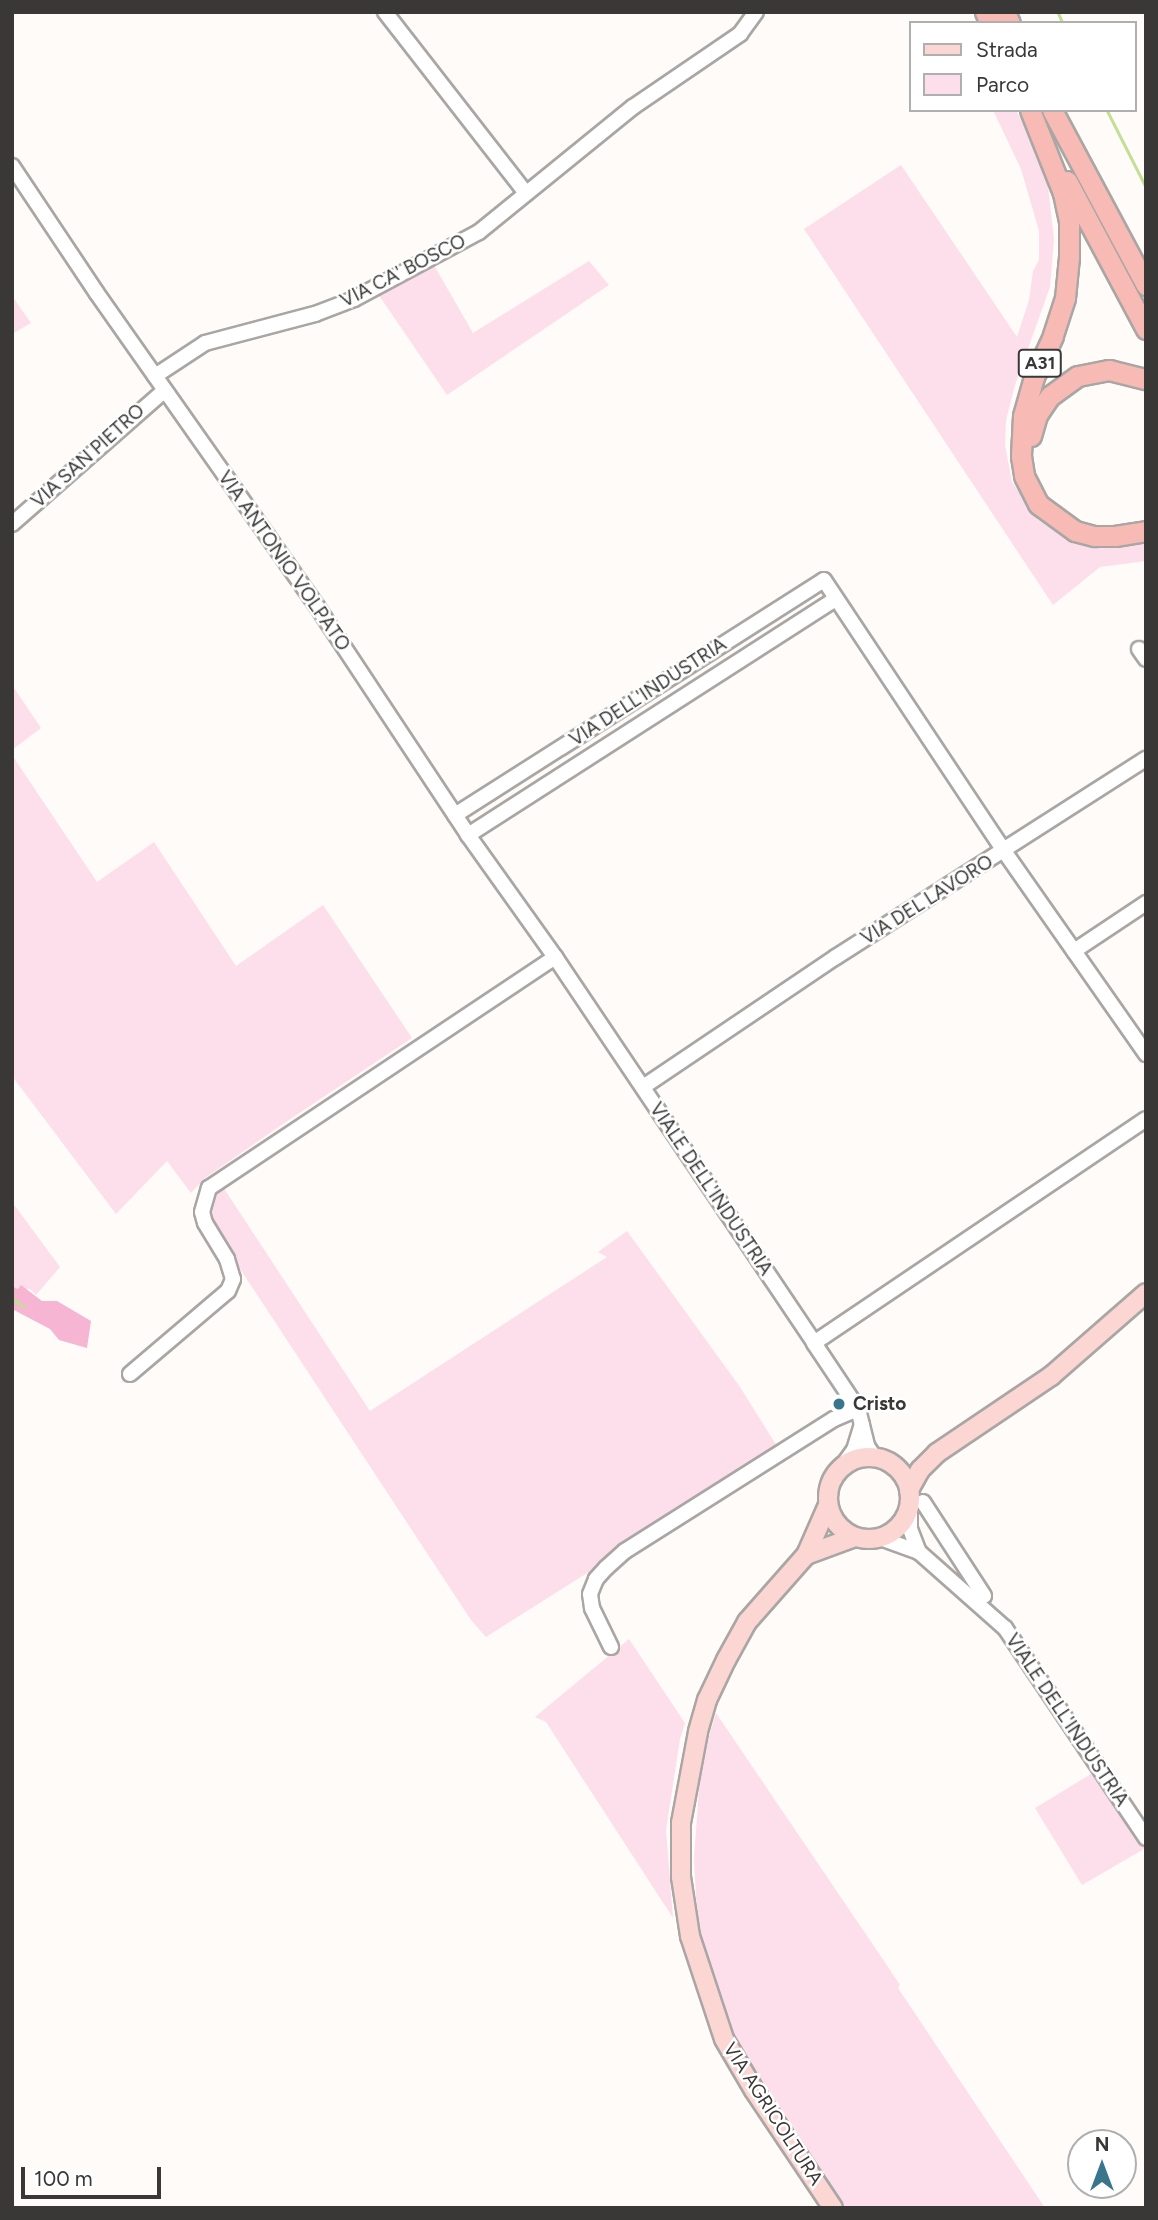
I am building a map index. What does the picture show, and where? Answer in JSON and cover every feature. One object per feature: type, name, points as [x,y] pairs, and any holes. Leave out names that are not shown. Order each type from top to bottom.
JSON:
[{"type":"highway","points":[[1031,112],[1146,329]]},
{"type":"highway","name":"A31","points":[[1031,112],[1063,193],[1069,222],[1069,257],[1065,298],[1053,336],[1034,377],[1023,416],[1021,456],[1024,476],[1038,504],[1075,531],[1094,536],[1146,531]]},
{"type":"highway","points":[[1054,112],[1146,263]]},
{"type":"highway","points":[[1054,112],[1146,285]]},
{"type":"highway","name":"A31","points":[[1146,379],[1109,370],[1088,372],[1068,381],[1050,396],[1037,415],[1029,450],[1037,486],[1062,514],[1097,528],[1120,528],[1146,523]]},
{"type":"main road","points":[[880,1538],[900,1526],[914,1499],[920,1470],[937,1453],[1051,1376],[1146,1293]]},
{"type":"main road","points":[[855,1537],[837,1525],[828,1505],[828,1495],[835,1475],[852,1461],[912,1462],[937,1453]]},
{"type":"main road","name":"VIALE DELL'INDUSTRIA","points":[[883,1461],[899,1471],[914,1499]]},
{"type":"main road","name":"VIA AGRICOLTURA","points":[[828,1505],[806,1555],[747,1622],[707,1700],[695,1744],[681,1823],[681,1877],[690,1936],[724,2039],[754,2090],[834,2208]]},
{"type":"main road","name":"VIALE DELL'INDUSTRIA","points":[[855,1537],[880,1538]]},
{"type":"main road","name":"VIA AGRICOLTURA","points":[[806,1555],[855,1537]]},
{"type":"street","points":[[385,12],[525,192]]},
{"type":"street","name":"VIA CA' BOSCO","points":[[155,376],[205,343],[315,314],[354,299],[478,232],[633,107],[740,34],[756,12]]},
{"type":"street","name":"VIA ANTONIO VOLPATO","points":[[12,166],[318,608],[468,835],[555,957]]},
{"type":"street","name":"VIA SAN PIETRO","points":[[12,524],[165,390]]},
{"type":"street","name":"VIA DELL'INDUSTRIA","points":[[455,815],[824,580],[1004,851]]},
{"type":"street","points":[[802,594],[815,612]]},
{"type":"street","name":"VIA DELL'INDUSTRIA","points":[[468,835],[835,599]]},
{"type":"street","points":[[1004,851],[1146,759]]},
{"type":"street","name":"VIA DEL LAVORO","points":[[643,1087],[836,957],[1004,851],[1146,1054]]},
{"type":"street","points":[[1074,951],[1146,903]]},
{"type":"street","points":[[130,1374],[228,1291],[233,1279],[227,1259],[205,1223],[202,1212],[209,1188],[555,957]]},
{"type":"street","name":"VIALE DELL'INDUSTRIA","points":[[555,957],[814,1343],[860,1416],[867,1446],[883,1461]]},
{"type":"street","points":[[814,1343],[1146,1119]]},
{"type":"street","points":[[611,1647],[592,1608],[590,1594],[596,1579],[625,1552],[834,1419],[860,1416],[854,1450],[835,1475]]},
{"type":"street","points":[[914,1499],[956,1553],[984,1596]]},
{"type":"street","name":"VIALE DELL'INDUSTRIA","points":[[914,1499],[910,1529],[919,1552]]},
{"type":"street","name":"VIALE DELL'INDUSTRIA","points":[[880,1538],[919,1552],[1005,1628],[1146,1838]]},
{"type":"street","points":[[938,1568],[956,1553]]},
{"type":"green space","points":[[994,112],[1017,112],[1046,169],[1054,239],[1050,287],[1015,385],[1006,420],[1005,445],[1012,482],[1038,520],[1065,538],[1081,543],[1115,545],[1146,538],[1146,561],[1100,567],[1053,605],[804,229],[901,165],[1017,337],[1029,300],[1033,271],[1039,260],[1039,231],[1021,169]]},
{"type":"green space","points":[[431,260],[473,333],[589,261],[609,285],[447,395],[376,291]]},
{"type":"green space","points":[[12,296],[31,323],[12,334]]},
{"type":"green space","points":[[12,685],[41,728],[12,750]]},
{"type":"green space","points":[[12,755],[97,882],[154,842],[236,966],[323,905],[412,1038],[205,1178],[191,1193],[167,1161],[116,1214],[12,1076]]},
{"type":"green space","points":[[221,1184],[370,1411],[607,1257],[598,1252],[627,1231],[740,1387],[780,1451],[486,1637],[471,1620],[204,1214],[206,1196]]},
{"type":"green space","points":[[12,1202],[60,1267],[36,1295],[30,1289],[12,1286]]},
{"type":"green space","points":[[629,1639],[685,1723],[680,1739],[666,1830],[673,1918],[546,1722],[535,1717]]},
{"type":"green space","points":[[716,1713],[900,1985],[898,1988],[1045,2208],[842,2208],[795,2129],[737,2044],[708,1977],[698,1936],[694,1858],[701,1762]]},
{"type":"green space","points":[[1091,1774],[1144,1849],[1082,1885],[1035,1808]]},
{"type":"shaded area","points":[[21,1285],[42,1301],[57,1301],[91,1321],[87,1348],[59,1340],[50,1329],[12,1309],[12,1286],[18,1289]]},
{"type":"waterway","points":[[1058,12],[1062,21]]},
{"type":"waterway","points":[[1108,112],[1146,187]]},
{"type":"waterway","points":[[12,1298],[23,1306]]},
{"type":"place","name":"Cristo","points":[[839,1404]]}]
